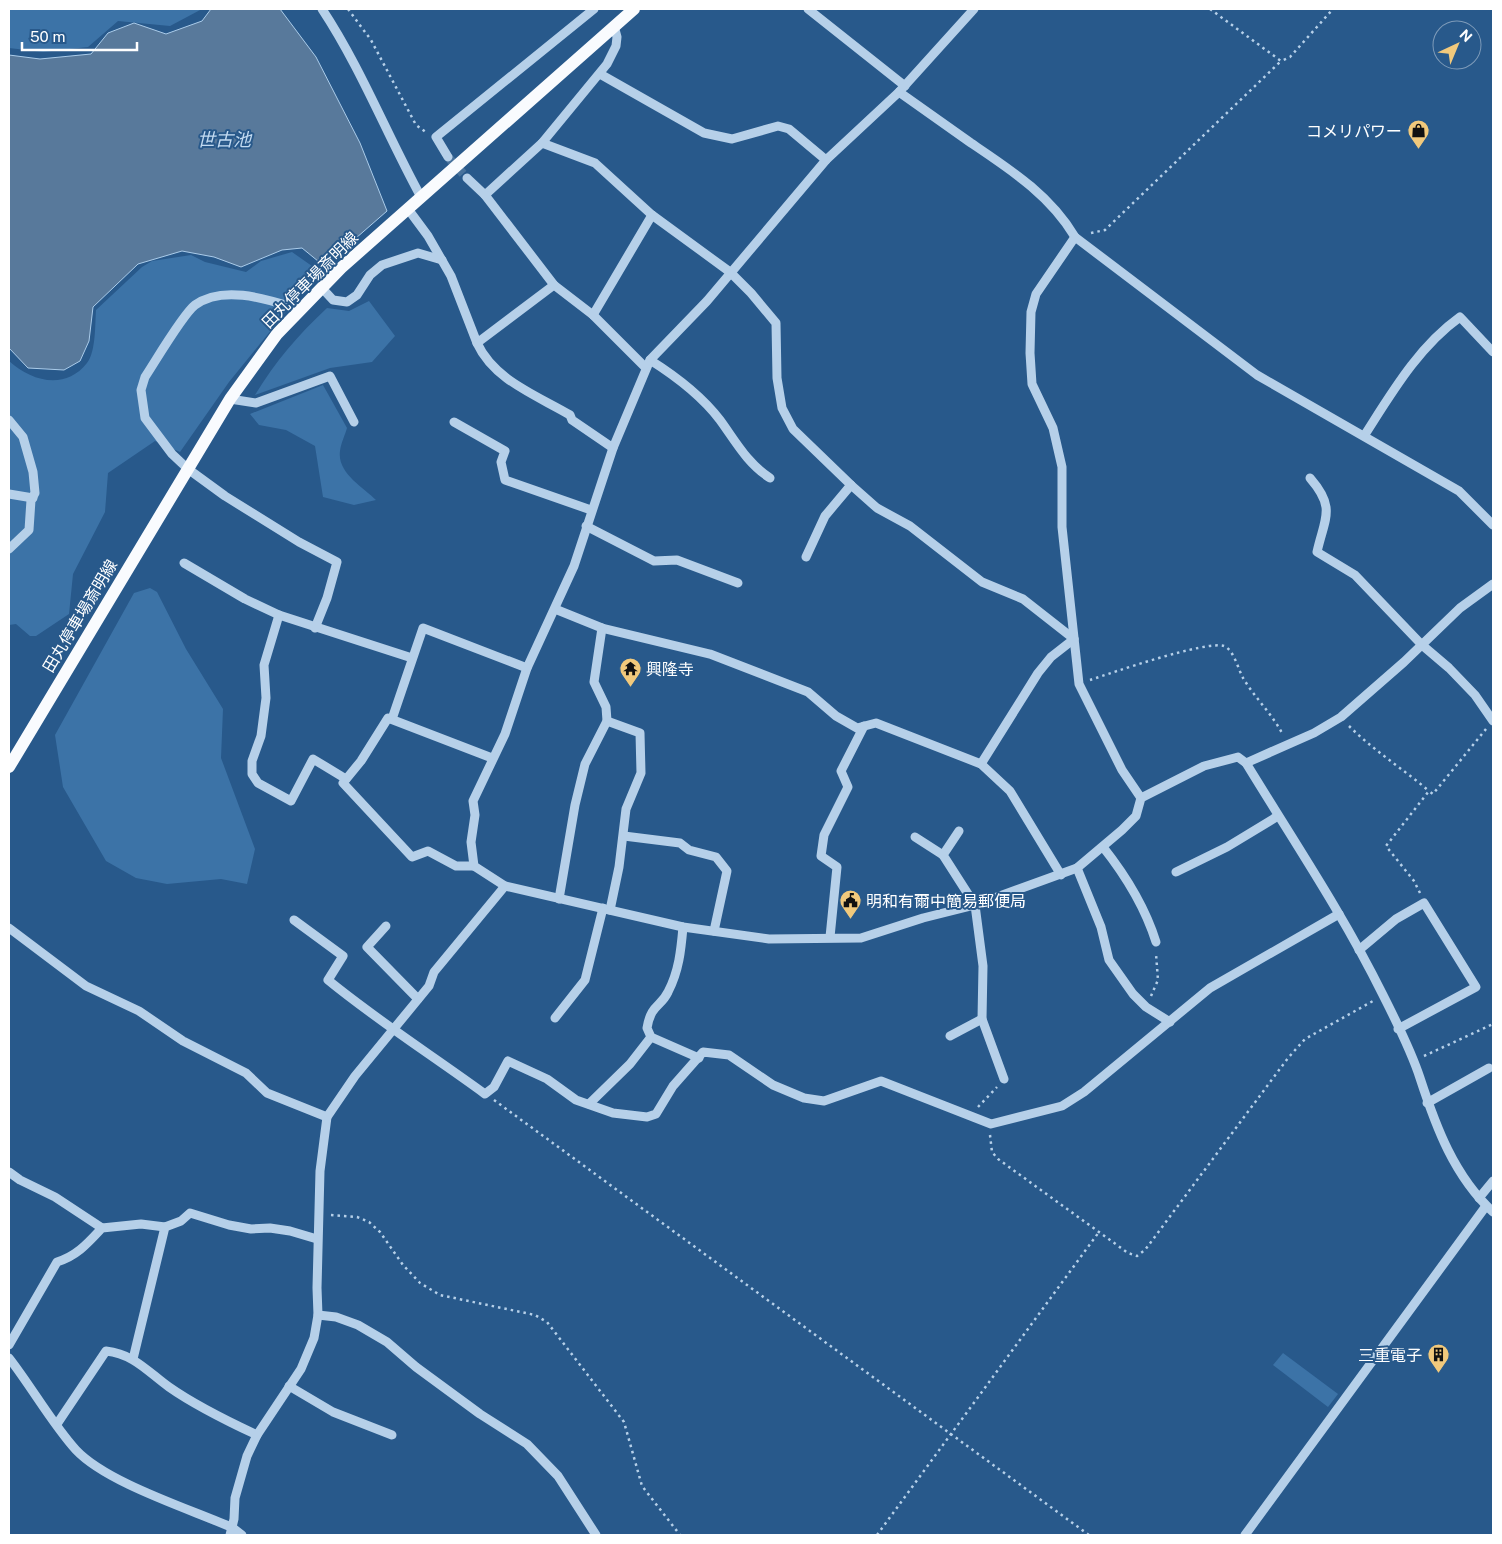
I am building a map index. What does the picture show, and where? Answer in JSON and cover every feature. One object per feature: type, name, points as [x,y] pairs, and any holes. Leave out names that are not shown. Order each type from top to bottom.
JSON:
[{"type":"main road","name":"田丸停車場斎明線","points":[[9,767],[230,399],[257,358],[299,309],[321,287],[634,9]]},
{"type":"street","points":[[322,9],[361,74],[405,168],[421,197]]},
{"type":"street","points":[[448,157],[436,137],[594,9]]},
{"type":"street","points":[[808,9],[902,89],[1037,190],[1064,219],[1075,237],[1257,375],[1459,491],[1493,525]]},
{"type":"street","points":[[474,866],[471,842],[474,815],[473,801],[505,734],[528,668],[574,566],[613,448],[650,360],[707,301],[826,160],[902,89],[974,9]]},
{"type":"street","points":[[485,195],[542,143],[600,74],[613,54],[617,37],[614,26]]},
{"type":"street","points":[[600,74],[704,133],[732,139],[778,126],[789,129],[826,160]]},
{"type":"street","points":[[542,143],[595,163],[652,215],[730,272],[776,323],[777,378],[782,408],[793,429],[851,485],[878,508],[910,526],[982,582],[1024,599],[1074,639]]},
{"type":"street","points":[[467,178],[485,195],[554,285],[593,315],[646,368]]},
{"type":"street","points":[[408,209],[428,236],[451,276],[477,343],[484,357],[494,369],[570,415],[572,420],[613,448]]},
{"type":"street","points":[[593,315],[652,215]]},
{"type":"street","points":[[1075,237],[1036,294],[1031,312],[1030,353],[1032,384],[1053,428],[1062,467],[1062,527],[1079,684],[1122,770],[1141,798]]},
{"type":"street","points":[[321,287],[333,300],[348,302],[357,295],[370,275],[382,265],[418,253],[442,260]]},
{"type":"street","points":[[477,343],[554,285]]},
{"type":"street","points":[[299,309],[260,299],[225,294],[206,298],[193,306],[145,377],[141,390],[145,418],[151,429],[188,469],[225,496],[299,542],[337,562],[327,598],[315,628]]},
{"type":"street","points":[[1364,436],[1403,375],[1450,324],[1460,317],[1492,347]]},
{"type":"street","points":[[650,360],[677,377],[703,400],[755,468],[770,478]]},
{"type":"street","points":[[230,399],[256,403],[330,376],[354,422]]},
{"type":"street","points":[[9,420],[23,437],[33,472],[35,493],[29,530],[10,548]]},
{"type":"street","points":[[454,422],[505,451],[501,462],[505,480],[591,510]]},
{"type":"street","points":[[1310,478],[1321,491],[1328,506],[1317,552],[1355,575],[1422,645],[1455,674],[1475,695],[1493,721]]},
{"type":"street","points":[[806,557],[825,516],[851,485]]},
{"type":"street","points":[[9,494],[33,498]]},
{"type":"street","points":[[586,526],[654,561],[677,560],[738,583]]},
{"type":"street","points":[[184,563],[244,599],[278,615],[412,658]]},
{"type":"street","points":[[1246,763],[1314,733],[1340,717],[1422,645],[1460,608],[1493,584]]},
{"type":"street","points":[[555,610],[602,628],[710,654],[808,692],[836,716],[856,728],[876,723],[981,764],[1010,790],[1061,875]]},
{"type":"street","points":[[278,615],[264,664],[266,698],[261,736],[252,761],[252,774],[258,783],[291,801],[314,759],[346,779]]},
{"type":"street","points":[[392,719],[423,628],[528,668]]},
{"type":"street","points":[[559,899],[575,805],[585,764],[607,721],[606,707],[594,682],[602,628]]},
{"type":"street","points":[[981,764],[1038,673],[1051,657],[1074,639]]},
{"type":"street","points":[[492,758],[388,718],[361,761],[343,783],[412,857],[428,851],[456,866],[474,866],[505,886],[683,927],[769,939],[861,938],[923,918],[975,905],[1061,875],[1077,868],[1136,816],[1141,798],[1204,766],[1238,757],[1246,763],[1339,914],[1384,996],[1413,1061],[1427,1103],[1451,1158],[1479,1198],[1490,1209],[1245,1535]]},
{"type":"street","points":[[555,1018],[585,980],[606,909],[624,836],[626,809],[641,773],[640,733],[607,721]]},
{"type":"street","points":[[830,937],[837,867],[821,856],[824,835],[848,787],[840,771],[864,726]]},
{"type":"street","points":[[1176,872],[1226,847],[1278,816]]},
{"type":"street","points":[[943,856],[959,831]]},
{"type":"street","points":[[624,836],[680,843],[689,850],[716,857],[727,871],[714,931]]},
{"type":"street","points":[[915,837],[943,856],[975,905],[983,966],[982,1019],[1004,1079]]},
{"type":"street","points":[[1103,847],[1119,868],[1149,919],[1156,942]]},
{"type":"street","points":[[1077,868],[1089,892],[1109,960],[1133,994],[1146,1007],[1170,1022]]},
{"type":"street","points":[[231,1532],[234,1498],[240,1475],[257,1435],[301,1368],[314,1338],[318,1315],[317,1239],[320,1171],[326,1117],[355,1076],[429,986],[434,972],[505,886]]},
{"type":"street","points":[[1359,950],[1396,919],[1424,903],[1476,987],[1398,1029]]},
{"type":"street","points":[[294,920],[343,956],[328,980],[371,1015],[395,1028],[485,1094],[494,1087],[508,1061],[547,1079],[576,1100],[613,1113],[648,1117],[656,1114],[673,1086],[704,1052],[729,1056],[773,1085],[804,1098],[824,1101],[881,1081],[990,1124],[1062,1106],[1084,1092],[1119,1061],[1210,988],[1339,914]]},
{"type":"street","points":[[386,926],[367,947],[418,999]]},
{"type":"street","points":[[683,927],[676,971],[668,994],[654,1006],[647,1028],[651,1037],[699,1058]]},
{"type":"street","points":[[9,928],[86,986],[139,1011],[183,1040],[246,1073],[267,1093],[326,1117]]},
{"type":"street","points":[[950,1036],[982,1019]]},
{"type":"street","points":[[590,1104],[630,1064],[651,1037]]},
{"type":"street","points":[[1427,1103],[1489,1068]]},
{"type":"street","points":[[9,1172],[55,1197],[102,1228]]},
{"type":"street","points":[[1479,1198],[1493,1181]]},
{"type":"street","points":[[9,1345],[57,1262],[70,1258],[78,1252],[102,1228],[141,1224],[165,1228],[181,1221],[190,1213],[230,1225],[251,1229],[270,1228],[290,1231],[317,1239]]},
{"type":"street","points":[[133,1359],[165,1228]]},
{"type":"street","points":[[318,1315],[336,1317],[358,1325],[387,1342],[416,1367],[480,1414],[527,1444],[558,1476],[596,1535]]},
{"type":"street","points":[[57,1424],[106,1351],[116,1352],[133,1359],[168,1386],[226,1421],[257,1435]]},
{"type":"street","points":[[9,1358],[77,1450],[98,1467],[231,1532],[242,1535]]},
{"type":"street","points":[[289,1386],[333,1412],[392,1435]]},
{"type":"path","points":[[348,9],[371,40],[416,125],[436,137]]},
{"type":"path","points":[[1210,9],[1281,61]]},
{"type":"path","points":[[1075,237],[1105,230],[1281,61],[1290,56],[1334,9]]},
{"type":"path","points":[[1079,684],[1134,665],[1194,649],[1223,645],[1229,649],[1243,678],[1280,729],[1287,745]]},
{"type":"path","points":[[1340,717],[1369,746],[1381,752],[1433,794],[1471,745],[1493,721]]},
{"type":"path","points":[[1424,903],[1414,881],[1386,846],[1429,791]]},
{"type":"path","points":[[1146,1007],[1158,980],[1156,942]]},
{"type":"path","points":[[990,1124],[992,1152],[998,1159],[1128,1253],[1137,1256],[1145,1250],[1288,1058],[1305,1040],[1384,996]]},
{"type":"path","points":[[1413,1061],[1493,1024]]},
{"type":"path","points":[[968,1116],[1004,1079]]},
{"type":"path","points":[[485,1094],[1089,1535]]},
{"type":"path","points":[[318,1214],[357,1217],[369,1222],[380,1232],[403,1265],[414,1277],[440,1296],[535,1315],[546,1322],[624,1422],[642,1486],[680,1535]]},
{"type":"path","points":[[877,1535],[1099,1232]]},
{"type":"shaded area","points":[[9,9],[202,9],[170,26],[118,21],[88,47],[43,52],[9,48]]},
{"type":"shaded area","points":[[292,252],[319,271],[229,382],[180,452],[155,441],[108,473],[105,512],[73,574],[69,614],[36,636],[30,636],[16,624],[9,625],[9,361],[27,374],[48,380],[58,380],[78,372],[87,363],[92,352],[96,310],[142,267],[152,261],[191,255],[205,262],[246,272],[261,261]]},
{"type":"shaded area","points":[[369,301],[395,336],[372,362],[330,368],[255,395],[288,349],[327,308],[349,311]]},
{"type":"shaded area","points":[[323,385],[347,428],[340,451],[340,459],[343,466],[352,479],[376,500],[354,505],[323,497],[315,446],[286,430],[259,425],[250,414]]},
{"type":"shaded area","points":[[150,588],[157,592],[186,649],[223,709],[221,758],[255,849],[247,884],[221,879],[167,884],[136,878],[106,861],[63,787],[55,735],[134,593]]},
{"type":"shaded area","points":[[1283,1353],[1338,1394],[1328,1407],[1273,1365]]},
{"type":"water","name":"世古池","points":[[211,9],[280,9],[316,57],[360,143],[387,211],[324,266],[302,248],[282,250],[241,267],[214,257],[182,251],[138,264],[93,307],[89,341],[80,361],[64,370],[28,368],[9,348],[9,55],[40,59],[91,54],[108,33],[134,23],[166,34],[202,21]]},
{"type":"tunnel","points":[[448,157],[467,178]]},
{"type":"place","name":"コメリパワー","points":[[1418,150]]},
{"type":"place","name":"興隆寺","points":[[630,688]]},
{"type":"place","name":"明和有爾中簡易郵便局","points":[[850,920]]},
{"type":"place","name":"三重電子","points":[[1438,1374]]}]
